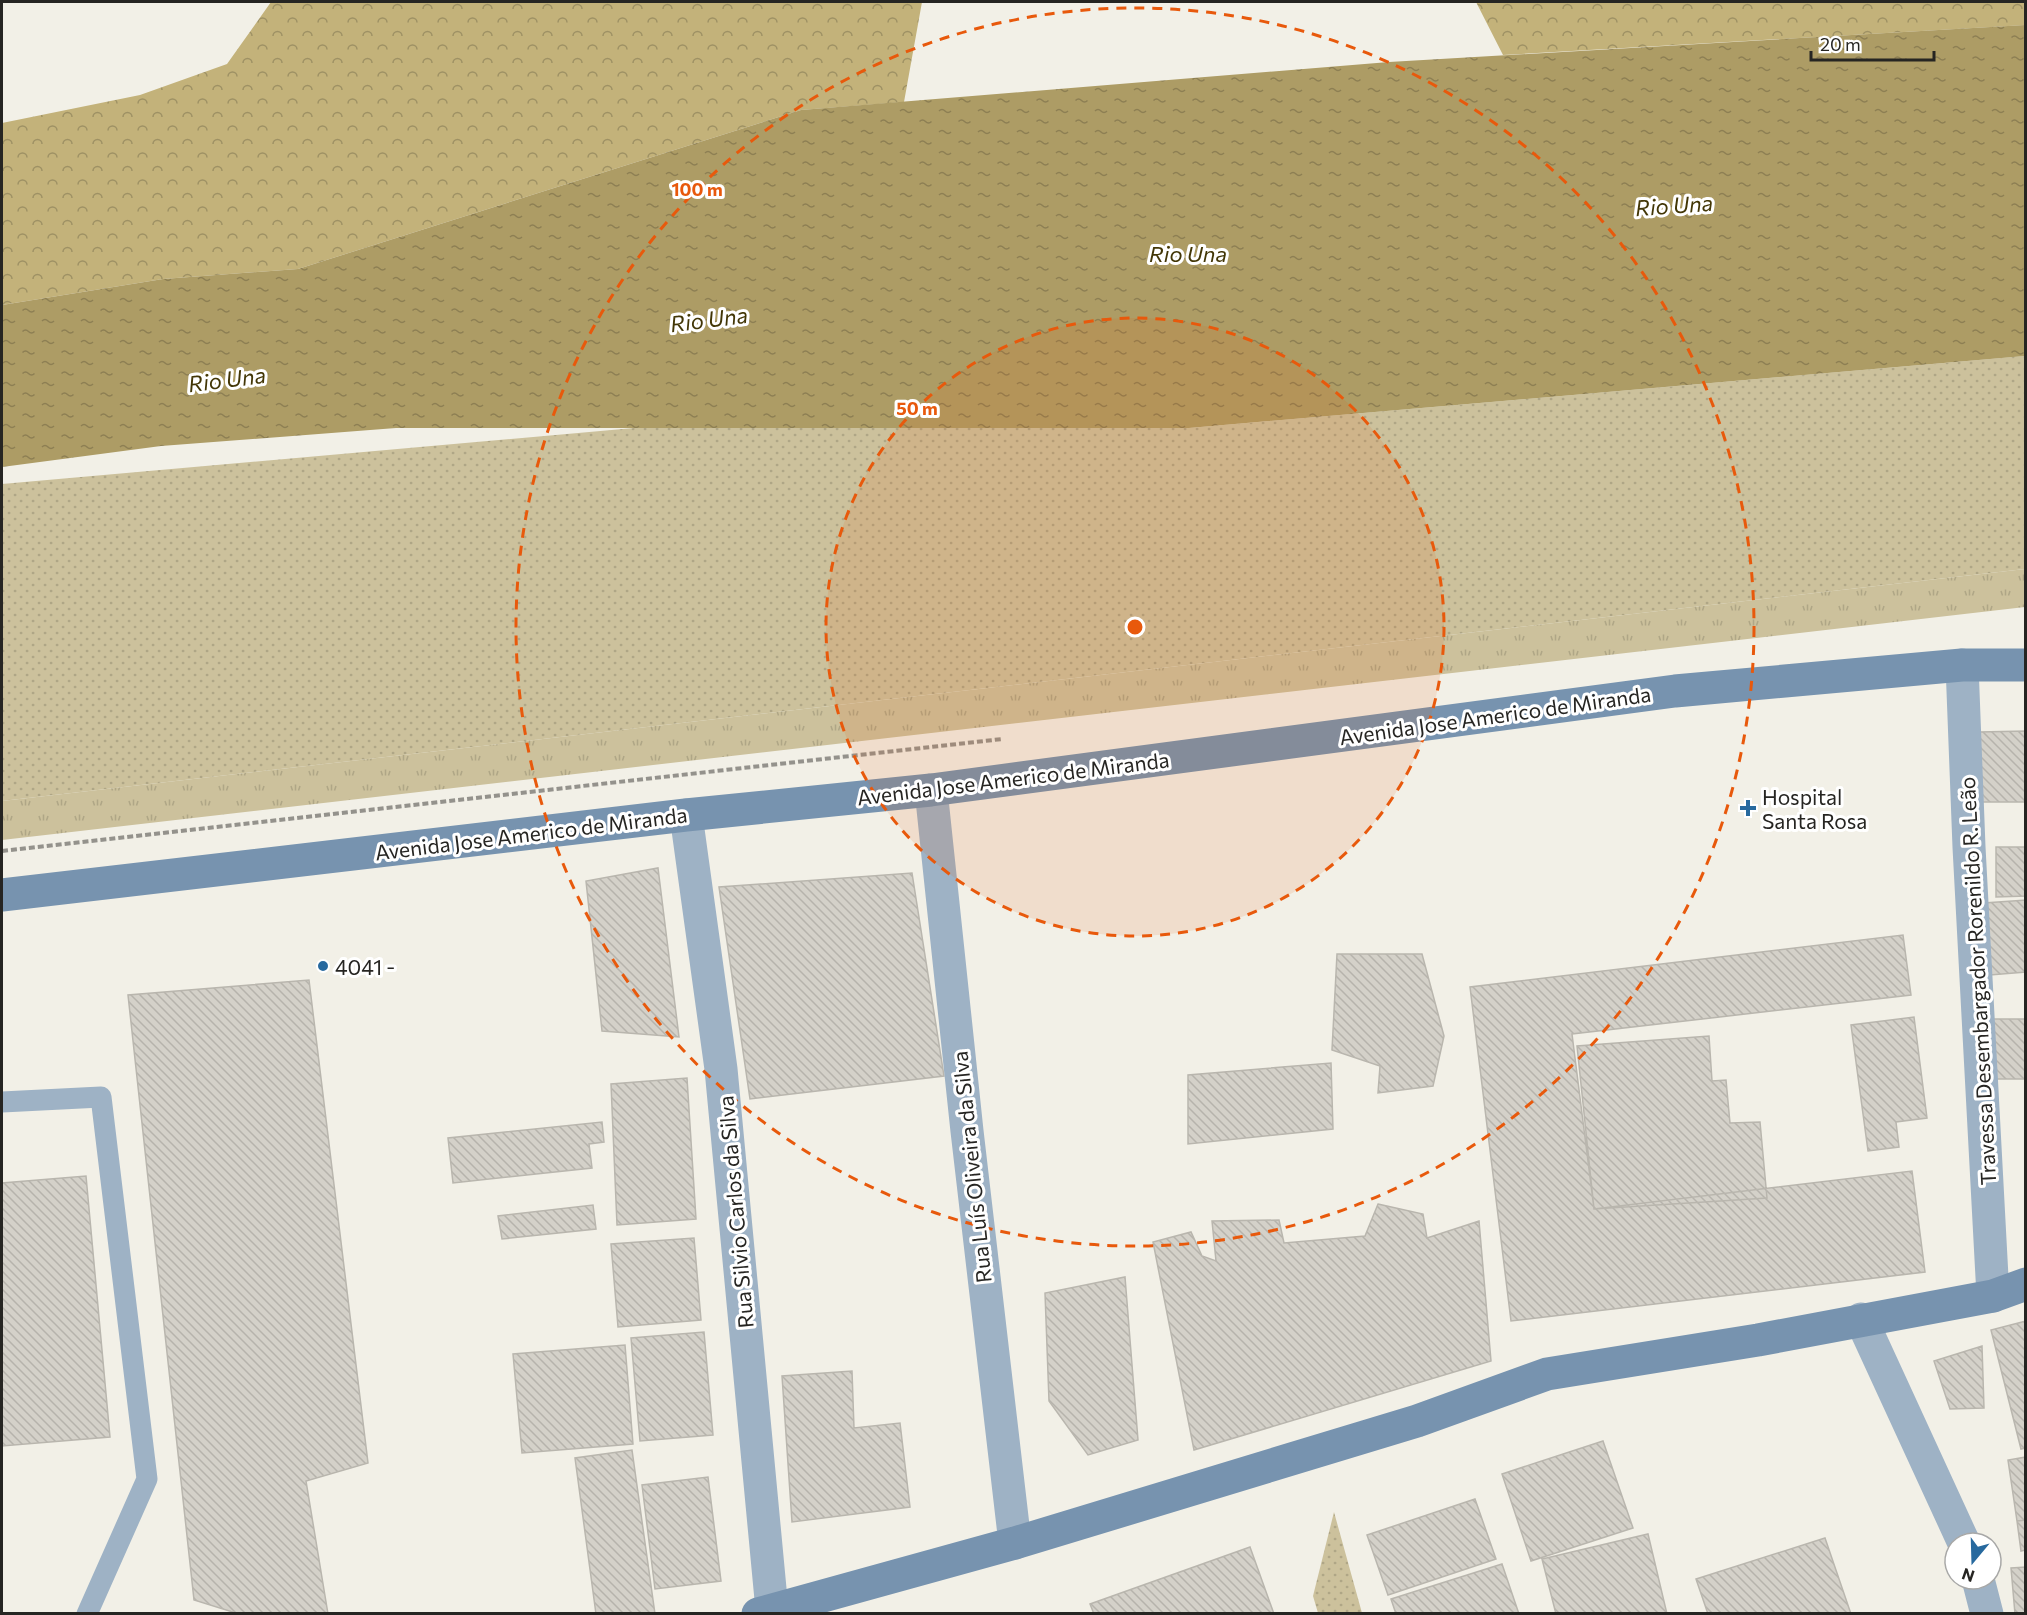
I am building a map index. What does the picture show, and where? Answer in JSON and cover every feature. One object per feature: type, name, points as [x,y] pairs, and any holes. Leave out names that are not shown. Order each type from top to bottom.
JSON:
[{"type":"main road","name":"Avenida Jose Americo de Miranda","points":[[2,895],[686,815],[932,790],[1675,691],[1962,665],[2025,665]]},
{"type":"main road","points":[[765,1612],[1015,1544],[1417,1421],[1547,1374],[1758,1340],[1993,1296],[2025,1284]]},
{"type":"street","name":"Travessa Desembargador Rorenildo R. Leão","points":[[1962,665],[1969,847],[1993,1296]]},
{"type":"street","name":"Rua Luís Oliveira da Silva","points":[[932,790],[967,1131],[1015,1544]]},
{"type":"street","name":"Rua Silvio Carlos da Silva","points":[[686,815],[722,1069],[765,1612]]},
{"type":"street","points":[[1861,1319],[1958,1531]]},
{"type":"street","points":[[1981,1591],[1988,1614]]},
{"type":"lane","points":[[2,1102],[101,1097],[147,1479],[87,1614]]},
{"type":"green space","points":[[271,2],[922,2],[904,102],[801,110],[298,269],[163,279],[2,305],[2,123],[140,95],[227,64]]},
{"type":"green space","points":[[1476,2],[2025,2],[2026,25],[1503,55]]},
{"type":"green space","points":[[2025,356],[2025,569],[2,801],[2,484],[634,428],[1189,428]]},
{"type":"green space","points":[[2025,569],[2025,607],[2,840],[2,801]]},
{"type":"green space","points":[[1334,1512],[1362,1613],[1318,1613],[1313,1596]]},
{"type":"water","name":"Rio Una","points":[[2025,25],[2025,356],[1189,428],[396,428],[161,446],[2,467],[2,305],[163,279],[298,269],[801,110],[1389,62]]},
{"type":"building","points":[[2026,731],[2026,802],[1981,802],[1979,732]]},
{"type":"building","points":[[1996,847],[2026,847],[2026,896],[1996,897]]},
{"type":"building","points":[[658,868],[679,1037],[602,1031],[586,881]]},
{"type":"building","points":[[912,873],[944,1076],[750,1099],[719,887]]},
{"type":"building","points":[[2026,900],[2026,972],[1990,975],[1984,903]]},
{"type":"building","points":[[1903,935],[1911,995],[1572,1034],[1594,1209],[1912,1171],[1925,1272],[1511,1321],[1470,987]]},
{"type":"building","points":[[1337,954],[1422,954],[1444,1036],[1433,1086],[1378,1093],[1380,1066],[1332,1050]]},
{"type":"building","points":[[309,980],[368,1463],[306,1481],[328,1614],[239,1614],[194,1600],[128,995]]},
{"type":"building","points":[[1914,1017],[1927,1118],[1896,1122],[1899,1147],[1868,1151],[1851,1025]]},
{"type":"building","points":[[1993,1019],[2026,1019],[2026,1079],[1994,1079]]},
{"type":"building","points":[[1709,1036],[1712,1081],[1726,1080],[1730,1123],[1760,1122],[1767,1198],[1594,1209],[1577,1046]]},
{"type":"building","points":[[1331,1063],[1333,1129],[1188,1144],[1188,1075]]},
{"type":"building","points":[[687,1078],[696,1219],[617,1225],[611,1084]]},
{"type":"building","points":[[602,1122],[604,1142],[589,1144],[592,1168],[453,1183],[448,1138]]},
{"type":"building","points":[[86,1176],[110,1437],[2,1446],[2,1183]]},
{"type":"building","points":[[1378,1204],[1423,1214],[1427,1238],[1479,1221],[1491,1361],[1194,1450],[1153,1242],[1191,1232],[1202,1256],[1216,1261],[1212,1221],[1279,1220],[1284,1243],[1365,1236]]},
{"type":"building","points":[[593,1205],[596,1229],[502,1239],[498,1216]]},
{"type":"building","points":[[694,1238],[701,1320],[618,1327],[611,1244]]},
{"type":"building","points":[[1125,1277],[1138,1440],[1088,1455],[1049,1401],[1045,1293]]},
{"type":"building","points":[[2026,1321],[2026,1448],[2021,1449],[1991,1330]]},
{"type":"building","points":[[704,1332],[713,1435],[640,1441],[631,1338]]},
{"type":"building","points":[[625,1345],[633,1444],[522,1453],[513,1354]]},
{"type":"building","points":[[1982,1346],[1984,1408],[1950,1409],[1934,1361]]},
{"type":"building","points":[[852,1371],[854,1428],[900,1423],[910,1507],[792,1522],[782,1376]]},
{"type":"building","points":[[1603,1441],[1633,1528],[1531,1561],[1502,1474]]},
{"type":"building","points":[[632,1450],[655,1614],[596,1614],[575,1458]]},
{"type":"building","points":[[2026,1457],[2026,1520],[2017,1521],[2008,1460]]},
{"type":"building","points":[[708,1477],[721,1581],[655,1589],[642,1485]]},
{"type":"building","points":[[1475,1499],[1496,1559],[1388,1595],[1367,1535]]},
{"type":"building","points":[[2026,1520],[2026,1550],[2021,1551],[2017,1521]]},
{"type":"building","points":[[1648,1534],[1667,1614],[1556,1614],[1542,1559]]},
{"type":"building","points":[[1825,1538],[1851,1614],[1708,1614],[1696,1579]]},
{"type":"building","points":[[1250,1547],[1274,1614],[1094,1614],[1090,1604]]},
{"type":"building","points":[[1502,1564],[1519,1614],[1396,1614],[1391,1599]]},
{"type":"building","points":[[2026,1567],[2026,1614],[2015,1614],[2011,1568]]},
{"type":"place","name":"Hospital Santa Rosa","points":[[1748,808]]},
{"type":"place","name":"4041 -","points":[[323,966]]}]
